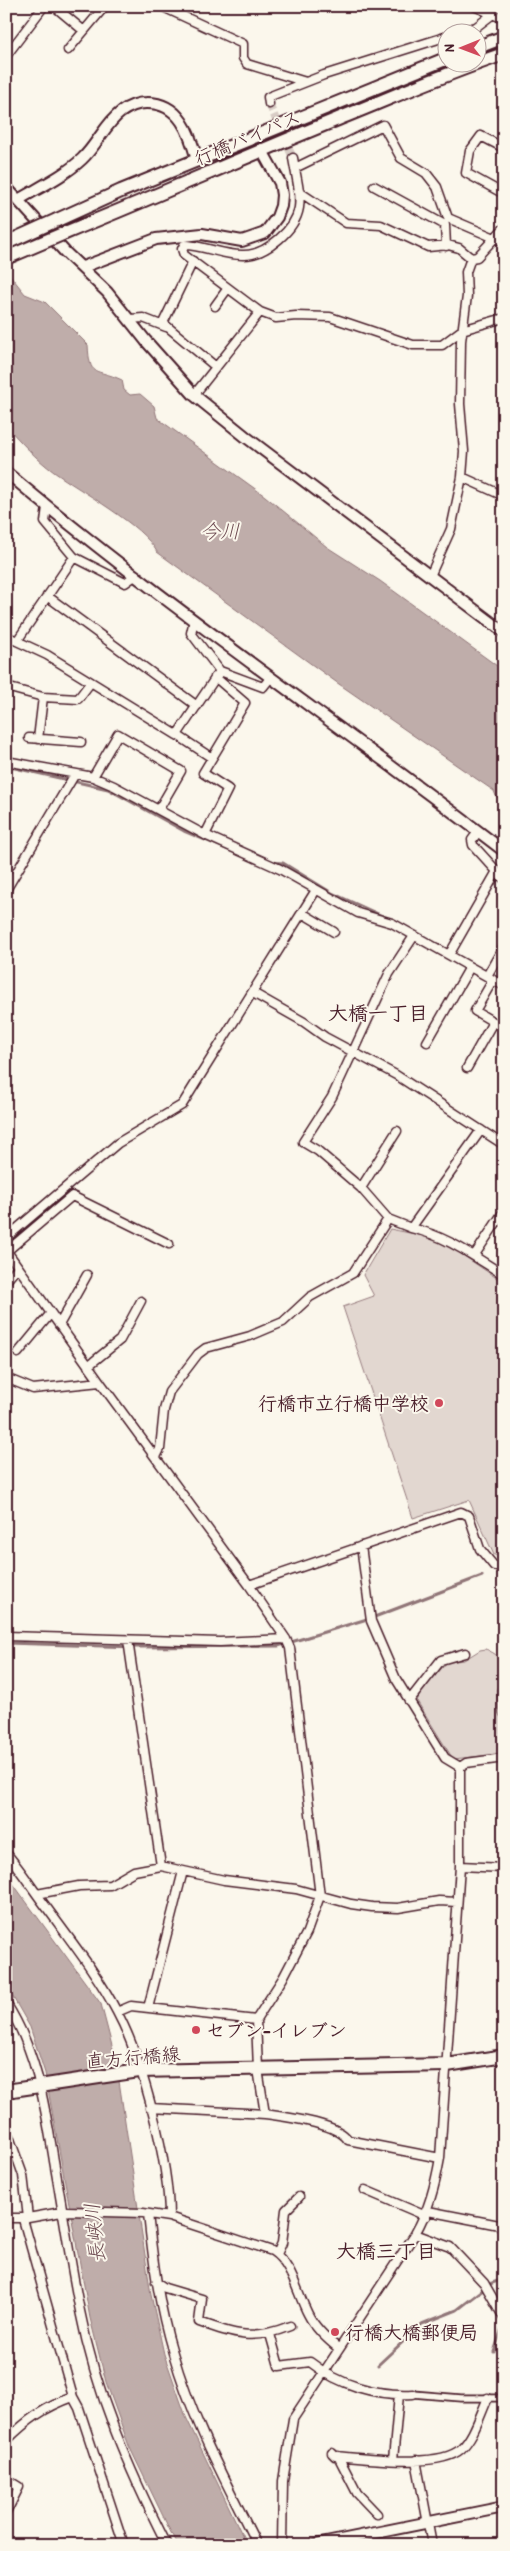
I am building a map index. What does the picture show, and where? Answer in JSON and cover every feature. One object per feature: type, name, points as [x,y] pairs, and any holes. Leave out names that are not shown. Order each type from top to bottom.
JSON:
[{"type":"main road","points":[[488,43],[504,37]]},
{"type":"main road","name":"行橋バイパス","points":[[6,258],[201,177],[261,149],[396,94],[504,54]]},
{"type":"main road","name":"行橋バイパス","points":[[6,243],[197,160],[438,62]]},
{"type":"main road","name":"直方行橋線","points":[[6,2091],[134,2072],[447,2065],[504,2056]]},
{"type":"street","points":[[6,56],[44,6]]},
{"type":"street","points":[[54,6],[84,31]]},
{"type":"street","points":[[68,50],[105,6]]},
{"type":"street","points":[[161,6],[243,44],[243,58],[247,64],[306,82]]},
{"type":"street","points":[[474,6],[504,18]]},
{"type":"street","points":[[483,22],[493,14]]},
{"type":"street","points":[[269,104],[268,97],[306,82],[438,39]]},
{"type":"street","points":[[18,200],[64,173],[97,144],[122,111],[144,103],[156,103],[169,108],[178,116],[192,141],[197,160]]},
{"type":"street","points":[[295,168],[383,125],[401,158],[426,173],[437,187],[447,222],[446,246]]},
{"type":"street","points":[[504,148],[481,136],[470,151],[466,174],[504,194]]},
{"type":"street","points":[[83,268],[156,238],[202,234],[242,241],[264,233],[277,217],[282,206],[282,195],[280,182],[261,149]]},
{"type":"street","points":[[293,158],[300,200],[297,220],[275,243],[257,252],[244,255],[195,245],[184,245],[182,249],[184,254],[260,312],[276,318],[296,316],[330,317],[412,345],[442,345],[462,330],[504,318]]},
{"type":"street","points":[[374,186],[447,222],[504,242]]},
{"type":"street","points":[[6,187],[107,292],[146,341],[194,395],[246,437],[504,632]]},
{"type":"street","points":[[298,191],[346,224],[381,225],[428,247],[446,246],[459,248],[471,258],[477,257],[504,228]]},
{"type":"street","points":[[430,576],[451,528],[462,477],[462,330],[467,296],[466,272],[471,258]]},
{"type":"street","points":[[193,261],[163,322],[216,367]]},
{"type":"street","points":[[215,306],[228,288]]},
{"type":"street","points":[[194,395],[260,312]]},
{"type":"street","points":[[130,319],[143,318],[172,330]]},
{"type":"street","points":[[6,472],[47,507],[194,620],[504,851]]},
{"type":"street","points":[[462,477],[504,496]]},
{"type":"street","points":[[47,507],[45,522],[74,557],[125,583],[136,575]]},
{"type":"street","points":[[17,641],[74,557]]},
{"type":"street","points":[[47,596],[197,706]]},
{"type":"street","points":[[194,620],[192,633],[218,674],[245,703],[203,773],[228,788],[205,835]]},
{"type":"street","points":[[6,636],[47,655],[212,758]]},
{"type":"street","points":[[177,735],[218,674]]},
{"type":"street","points":[[218,674],[263,686],[271,677]]},
{"type":"street","points":[[6,686],[43,697],[78,699],[91,682]]},
{"type":"street","points":[[38,739],[43,697]]},
{"type":"street","points":[[93,778],[118,734],[181,771],[159,809]]},
{"type":"street","points":[[30,738],[81,742]]},
{"type":"street","points":[[6,761],[93,778],[159,809],[205,835],[280,869],[358,912],[392,923],[504,986]]},
{"type":"street","points":[[6,890],[75,774]]},
{"type":"street","points":[[478,832],[472,840],[474,845],[496,873],[504,879]]},
{"type":"street","points":[[449,955],[496,873]]},
{"type":"street","points":[[6,1238],[118,1143],[182,1105],[316,890]]},
{"type":"street","points":[[302,913],[334,932]]},
{"type":"street","points":[[414,936],[389,974],[332,1097],[302,1142],[318,1151],[361,1188],[388,1219],[440,1236],[504,1276]]},
{"type":"street","points":[[504,946],[475,1011],[504,1028]]},
{"type":"street","points":[[427,1042],[470,967]]},
{"type":"street","points":[[253,993],[282,1008],[352,1053],[396,1075],[504,1145]]},
{"type":"street","points":[[468,1068],[493,1022]]},
{"type":"street","points":[[411,1228],[481,1130]]},
{"type":"street","points":[[361,1188],[397,1131]]},
{"type":"street","points":[[168,1244],[72,1196],[7,1251],[88,1366],[250,1585],[290,1648],[320,1896],[303,1940],[284,1978],[256,2020],[258,2069],[265,2114]]},
{"type":"street","points":[[474,1256],[502,1216]]},
{"type":"street","points":[[156,1457],[160,1450],[164,1410],[169,1392],[194,1358],[206,1348],[250,1336],[283,1322],[310,1297],[353,1272],[388,1219]]},
{"type":"street","points":[[6,1281],[18,1267]]},
{"type":"street","points":[[60,1325],[87,1274]]},
{"type":"street","points":[[88,1366],[120,1340],[141,1301]]},
{"type":"street","points":[[18,1353],[51,1313]]},
{"type":"street","points":[[6,1378],[33,1389],[100,1382]]},
{"type":"street","points":[[250,1585],[462,1512],[469,1516],[480,1549],[494,1566],[504,1566]]},
{"type":"street","points":[[361,1546],[371,1621],[396,1679],[445,1758],[460,1768]]},
{"type":"street","points":[[6,1636],[220,1642],[286,1639]]},
{"type":"street","points":[[128,1640],[161,1866]]},
{"type":"street","points":[[409,1701],[442,1660],[465,1653]]},
{"type":"street","points":[[502,1690],[504,1714]]},
{"type":"street","points":[[460,1768],[466,1763],[504,1758]]},
{"type":"street","points":[[282,2545],[283,2482],[293,2419],[427,2213],[440,2158],[460,1866],[460,1768]]},
{"type":"street","points":[[6,1853],[85,1961],[117,2012],[134,2072],[150,2108],[165,2172],[169,2217]]},
{"type":"street","points":[[36,1894],[79,1886],[110,1885],[134,1871],[161,1866],[224,1880],[296,1890],[372,1907],[398,1908],[439,1902],[457,1902]]},
{"type":"street","points":[[460,1866],[504,1868]]},
{"type":"street","points":[[148,2008],[183,1871]]},
{"type":"street","points":[[6,2003],[26,2038],[44,2086],[80,2312],[97,2378],[122,2452],[167,2545]]},
{"type":"street","points":[[117,2012],[131,2006],[256,2020]]},
{"type":"street","points":[[150,2108],[265,2114],[324,2127],[345,2136],[348,2140],[440,2158]]},
{"type":"street","points":[[6,2128],[23,2175],[26,2218],[73,2397],[79,2408],[124,2545]]},
{"type":"street","points":[[364,2190],[427,2213],[504,2226]]},
{"type":"street","points":[[277,2254],[282,2243],[286,2210],[299,2197]]},
{"type":"street","points":[[6,2218],[26,2218],[65,2212],[145,2213],[169,2217],[277,2254],[284,2262],[308,2315],[321,2334],[338,2348]]},
{"type":"street","points":[[145,2213],[156,2282],[173,2353],[188,2396],[214,2457],[257,2545]]},
{"type":"street","points":[[415,2234],[450,2247],[484,2283],[504,2318]]},
{"type":"street","points":[[156,2282],[165,2288],[202,2299],[199,2322],[246,2335],[270,2334],[290,2326]]},
{"type":"street","points":[[270,2334],[279,2366],[310,2362],[323,2372],[351,2385],[379,2394],[504,2398]]},
{"type":"street","points":[[393,2460],[399,2395]]},
{"type":"street","points":[[6,2441],[21,2426],[49,2405],[73,2397]]},
{"type":"street","points":[[377,2514],[357,2493],[335,2454],[393,2460],[445,2457],[459,2451],[472,2434],[488,2398]]},
{"type":"street","points":[[416,2460],[432,2545]]},
{"type":"street","points":[[6,2479],[19,2487],[6,2513]]},
{"type":"street","points":[[316,2545],[504,2507]]},
{"type":"shaded area","name":"行橋市立行橋中学校","points":[[390,1229],[439,1239],[504,1283],[504,1556],[494,1555],[469,1500],[413,1518],[343,1307],[374,1296],[363,1275]]},
{"type":"shaded area","points":[[486,1649],[495,1654],[498,1659],[501,1754],[453,1759],[417,1701],[420,1694],[447,1662],[464,1660],[480,1650]]},
{"type":"water","name":"今川","points":[[6,270],[25,294],[45,302],[88,345],[92,368],[122,380],[124,390],[130,395],[140,394],[154,406],[157,418],[265,496],[327,547],[380,581],[504,671],[504,803],[496,796],[494,791],[336,682],[157,552],[139,531],[47,467],[17,438],[6,426]]},
{"type":"water","name":"長峡川","points":[[6,1874],[101,2004],[116,2061],[151,2295],[164,2354],[186,2417],[247,2545],[177,2545],[129,2446],[106,2382],[90,2318],[45,2073],[30,2027],[6,1985]]},
{"type":"waterway","points":[[6,766],[108,789],[184,831],[253,860]]},
{"type":"waterway","points":[[270,862],[283,863],[332,893],[387,918]]},
{"type":"waterway","points":[[6,1643],[136,1647],[278,1646],[377,1616],[482,1576]]},
{"type":"waterway","points":[[378,2365],[422,2324],[457,2310],[492,2283],[504,2279]]},
{"type":"waterway","points":[[494,2352],[504,2322]]},
{"type":"tunnel","points":[[269,104],[293,158]]},
{"type":"place","name":"行橋市立行橋中学校","points":[[439,1403]]},
{"type":"place","name":"セブン-イレブン","points":[[196,2030]]},
{"type":"place","name":"行橋大橋郵便局","points":[[335,2332]]},
{"type":"district","name":"大橋一丁目","points":[[378,1012]]},
{"type":"district","name":"大橋三丁目","points":[[386,2250]]}]
